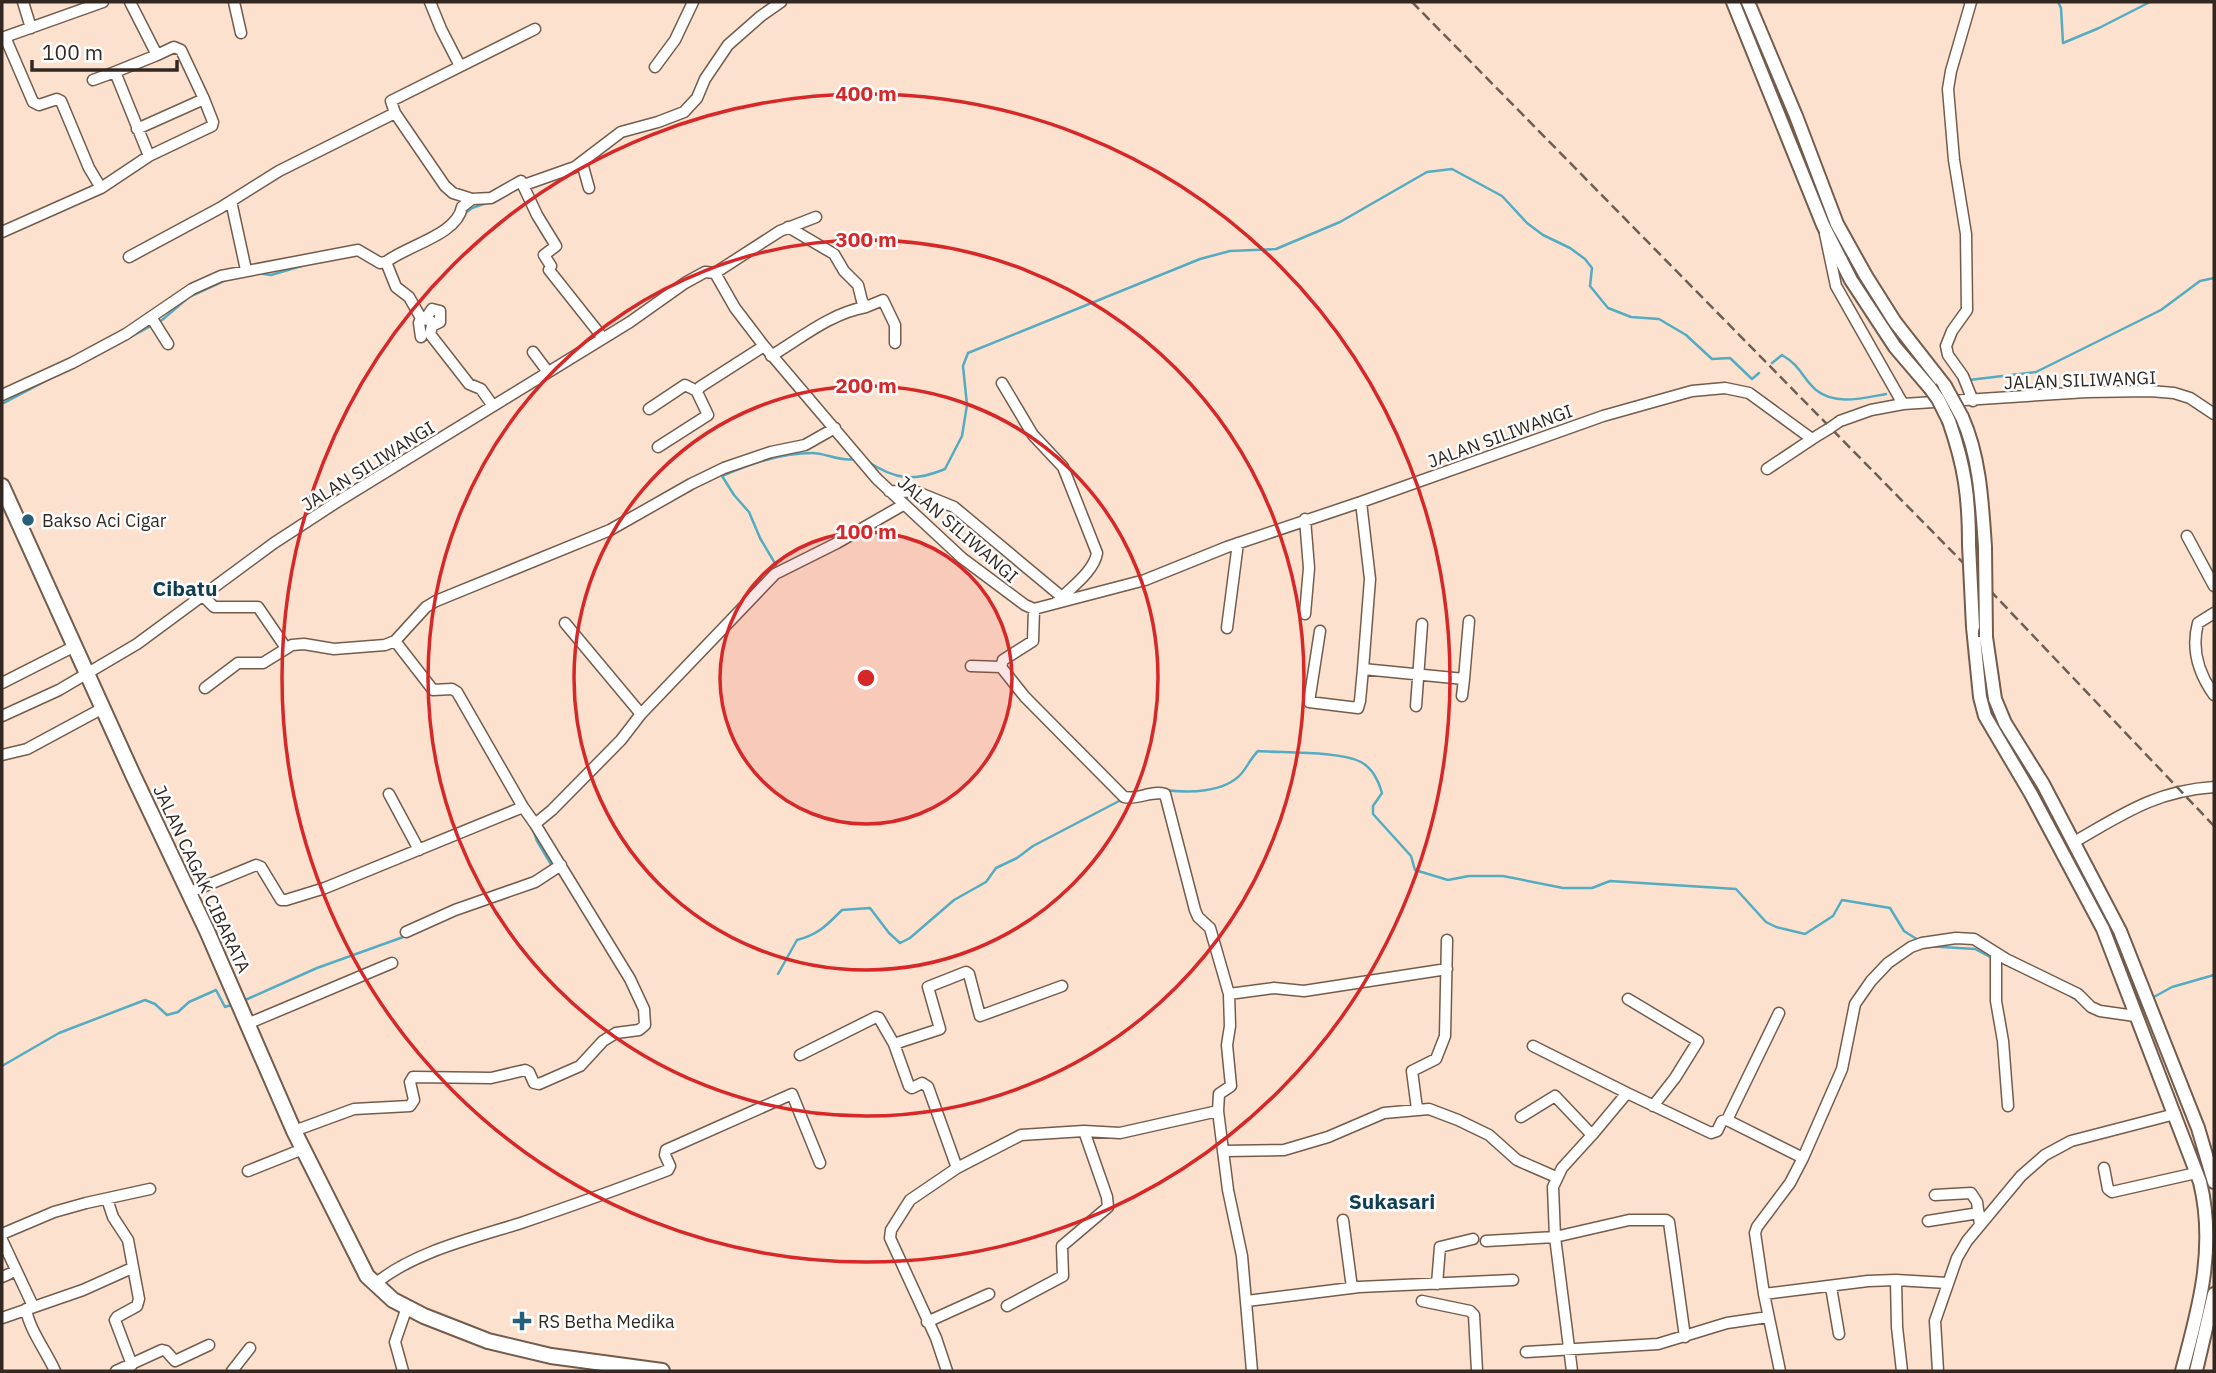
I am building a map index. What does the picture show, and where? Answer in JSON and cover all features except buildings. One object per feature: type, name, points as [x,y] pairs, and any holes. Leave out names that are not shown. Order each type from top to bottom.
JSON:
[{"type":"highway","name":"JALAN CAGAK CIBARATA","points":[[2,486],[207,932],[294,1131],[349,1244],[374,1285]]},
{"type":"highway","points":[[374,1285],[407,1307],[461,1332],[551,1356],[662,1371]]},
{"type":"main road","points":[[1733,2],[1823,225],[1851,280],[1878,323],[1938,399],[1949,422],[1958,447],[1969,498],[1973,627],[1980,697],[1985,716],[2037,805],[2102,929],[2175,1114],[2204,1197],[2207,1218],[2204,1282],[2182,1371]]},
{"type":"main road","points":[[1748,2],[1796,116],[1837,224],[1895,322],[1945,386],[1969,432],[1978,475],[1985,547],[1986,637],[1995,699],[2005,723],[2043,784],[2120,931],[2198,1128],[2214,1182]]},
{"type":"main road","points":[[2196,1371],[2214,1294]]},
{"type":"street","points":[[23,2],[31,28]]},
{"type":"street","points":[[101,188],[89,168],[61,101],[57,99],[39,105],[33,102],[3,38],[103,2]]},
{"type":"street","points":[[130,2],[157,55]]},
{"type":"street","points":[[234,2],[241,33]]},
{"type":"street","points":[[430,2],[460,66]]},
{"type":"street","points":[[654,66],[675,40],[693,2]]},
{"type":"street","points":[[535,29],[391,102],[395,113],[445,186],[453,193],[472,200],[491,198],[523,183],[582,163],[621,132],[684,112],[697,98],[705,79],[728,45],[781,2]]},
{"type":"street","points":[[1971,2],[1948,89],[1954,160],[1966,234],[1967,310],[1952,331],[1946,346],[1948,355],[1964,380],[1973,401]]},
{"type":"street","points":[[2,232],[101,188],[149,156],[213,125],[181,50],[174,47],[93,80]]},
{"type":"street","points":[[115,72],[149,156]]},
{"type":"street","points":[[137,129],[204,99]]},
{"type":"street","points":[[129,257],[279,171],[395,113]]},
{"type":"street","points":[[582,163],[588,185]]},
{"type":"street","points":[[523,183],[537,215],[556,246],[544,255],[551,266],[549,270],[603,338]]},
{"type":"street","points":[[2,395],[72,363],[151,317],[199,285],[246,270],[358,250],[380,262],[386,262],[398,252],[451,227],[460,217],[462,207],[472,200]]},
{"type":"street","points":[[230,201],[246,270]]},
{"type":"street","points":[[715,273],[750,252],[765,239],[816,217]]},
{"type":"street","points":[[1823,225],[1836,286],[1903,404]]},
{"type":"street","points":[[788,227],[834,254],[844,271],[858,285],[866,307]]},
{"type":"street","points":[[386,262],[396,287],[409,297],[427,321],[429,334],[471,386],[481,389],[493,406]]},
{"type":"street","name":"JALAN SILIWANGI","points":[[2,716],[59,690],[137,644],[274,543],[703,273],[715,273],[735,308],[771,356],[889,491],[962,558],[1003,590],[1034,609],[1059,600],[1145,580],[1305,519],[1361,502],[1603,416],[1701,390],[1725,388],[1749,393],[1812,439],[1840,421],[1871,410],[1903,404],[2087,392],[2174,393],[2190,398],[2214,414]]},
{"type":"street","points":[[771,356],[850,310],[883,300],[895,325],[895,343]]},
{"type":"street","points":[[151,317],[168,344]]},
{"type":"street","points":[[421,337],[419,323],[427,321]]},
{"type":"street","points":[[697,391],[764,346]]},
{"type":"street","points":[[533,352],[548,372]]},
{"type":"street","points":[[889,491],[917,492],[954,507],[1059,600],[1096,561],[1097,554],[1063,467],[1033,435],[1002,383]]},
{"type":"street","points":[[649,409],[685,385],[697,391],[708,415],[657,447]]},
{"type":"street","points":[[205,688],[238,663],[263,663],[286,648],[304,644],[334,649],[386,645],[396,641],[426,607],[436,601],[610,530],[724,468],[771,452],[805,445],[835,428]]},
{"type":"street","points":[[1767,469],[1812,439]]},
{"type":"street","points":[[1320,631],[1310,703],[1358,708],[1370,579],[1361,502]]},
{"type":"street","points":[[535,824],[612,749],[641,713],[775,574],[904,505]]},
{"type":"street","points":[[1305,519],[1309,568],[1305,614]]},
{"type":"street","points":[[2187,536],[2214,586]]},
{"type":"street","points":[[1227,628],[1238,543]]},
{"type":"street","points":[[203,596],[214,607],[253,606],[261,609],[286,648]]},
{"type":"street","points":[[1034,609],[1033,641],[1003,660],[1002,667],[1025,698],[1124,797],[1163,792],[1166,795],[1195,910],[1198,917],[1210,928],[1229,994],[1230,1026],[1227,1045],[1231,1086],[1219,1094],[1218,1111],[1228,1189],[1242,1256],[1252,1371]]},
{"type":"street","points":[[2214,613],[2197,625],[2196,647],[2197,662],[2214,695]]},
{"type":"street","points":[[1462,696],[1469,621]]},
{"type":"street","points":[[565,623],[641,713]]},
{"type":"street","points":[[1416,706],[1422,624]]},
{"type":"street","points":[[294,1131],[354,1109],[410,1106],[414,1100],[410,1082],[413,1077],[491,1078],[525,1070],[529,1072],[534,1083],[539,1084],[580,1066],[603,1041],[616,1033],[639,1030],[645,1026],[644,1009],[630,979],[523,807],[457,692],[452,689],[433,690],[396,641]]},
{"type":"street","points":[[2,683],[75,646]]},
{"type":"street","points":[[971,666],[1002,667]]},
{"type":"street","points":[[1363,669],[1464,678]]},
{"type":"street","points":[[2,755],[27,749],[103,708]]},
{"type":"street","points":[[2074,842],[2144,802],[2181,791],[2214,787]]},
{"type":"street","points":[[389,794],[419,850]]},
{"type":"street","points":[[188,893],[256,865],[261,867],[281,900],[286,900],[325,888],[523,807]]},
{"type":"street","points":[[406,932],[455,910],[535,882],[561,865]]},
{"type":"street","points":[[1780,1371],[1755,1233],[1790,1183],[1842,1069],[1855,1004],[1888,963],[1911,947],[1922,943],[1956,938],[1974,939],[2078,994],[2100,1012],[2136,1016]]},
{"type":"street","points":[[1417,1108],[1412,1071],[1436,1059],[1445,1036],[1447,940]]},
{"type":"street","points":[[1996,953],[1996,1001],[2003,1041],[2008,1106]]},
{"type":"street","points":[[247,1024],[392,963]]},
{"type":"street","points":[[1229,994],[1274,988],[1304,991],[1447,969]]},
{"type":"street","points":[[894,1044],[940,1029],[928,988],[966,972],[980,1016],[1062,986]]},
{"type":"street","points":[[1628,999],[1698,1041],[1675,1078],[1653,1105]]},
{"type":"street","points":[[1727,1120],[1779,1013]]},
{"type":"street","points":[[800,1055],[876,1017],[879,1018],[894,1044],[909,1087],[922,1083],[928,1087],[957,1168]]},
{"type":"street","points":[[1533,1046],[1711,1133],[1717,1131],[1722,1121],[1727,1120],[1803,1157]]},
{"type":"street","points":[[1573,1371],[1555,1237],[1553,1187],[1562,1168],[1626,1093]]},
{"type":"street","points":[[374,1285],[396,1268],[456,1244],[581,1203],[668,1170],[670,1167],[665,1155],[666,1150],[792,1094],[820,1163]]},
{"type":"street","points":[[1521,1118],[1556,1096],[1592,1135]]},
{"type":"street","points":[[1224,1151],[1284,1150],[1328,1136],[1384,1113],[1417,1108],[1441,1113],[1469,1125],[1497,1141],[1522,1163],[1556,1177]]},
{"type":"street","points":[[947,1371],[936,1338],[893,1246],[890,1234],[910,1200],[957,1168],[1021,1135],[1084,1131],[1120,1133],[1218,1111]]},
{"type":"street","points":[[1938,1371],[1936,1321],[1957,1258],[1980,1225],[2030,1166],[2080,1138],[2175,1114]]},
{"type":"street","points":[[1007,1306],[1063,1276],[1062,1246],[1108,1207],[1084,1131]]},
{"type":"street","points":[[247,1171],[303,1149]]},
{"type":"street","points":[[2104,1168],[2108,1189],[2112,1192],[2196,1173]]},
{"type":"street","points":[[2,1234],[54,1212],[150,1189]]},
{"type":"street","points":[[1935,1195],[1968,1191],[1977,1202],[1980,1225]]},
{"type":"street","points":[[107,1199],[113,1217],[128,1240],[139,1301],[137,1306],[116,1320],[132,1365]]},
{"type":"street","points":[[1928,1221],[1979,1213]]},
{"type":"street","points":[[1343,1220],[1352,1288]]},
{"type":"street","points":[[1486,1241],[1555,1237],[1629,1220],[1666,1220],[1669,1222],[1685,1337]]},
{"type":"street","points":[[1437,1283],[1440,1247],[1473,1239]]},
{"type":"street","points":[[2,1240],[29,1307],[29,1322],[42,1342],[55,1371]]},
{"type":"street","points":[[2,1318],[83,1290],[132,1268]]},
{"type":"street","points":[[1247,1300],[1352,1288],[1513,1280]]},
{"type":"street","points":[[1764,1294],[1896,1280],[1947,1283]]},
{"type":"street","points":[[1896,1280],[1902,1371]]},
{"type":"street","points":[[1830,1287],[1839,1334]]},
{"type":"street","points":[[927,1322],[989,1294]]},
{"type":"street","points":[[1422,1301],[1474,1314],[1477,1371]]},
{"type":"street","points":[[403,1371],[395,1342],[407,1307]]},
{"type":"street","points":[[1526,1352],[1658,1344],[1727,1324],[1769,1317]]},
{"type":"street","points":[[116,1371],[163,1350],[175,1361],[209,1345]]},
{"type":"street","points":[[232,1371],[250,1348]]},
{"type":"waterway","points":[[763,9],[772,2]]},
{"type":"waterway","points":[[2058,2],[2061,8],[2063,43],[2150,2]]},
{"type":"waterway","points":[[690,100],[698,84]]},
{"type":"waterway","points":[[591,149],[603,140]]},
{"type":"waterway","points":[[867,461],[887,472],[905,477],[924,476],[945,469],[962,436],[967,405],[963,366],[968,353],[1200,259],[1230,251],[1276,249],[1340,222],[1427,172],[1452,169],[1502,196],[1527,223],[1585,259],[1592,268],[1590,286],[1608,308],[1631,317],[1659,319],[1686,335],[1712,359],[1730,358],[1752,379],[1759,373]]},
{"type":"waterway","points":[[463,215],[472,208],[487,203]]},
{"type":"waterway","points":[[257,273],[271,275],[305,265]]},
{"type":"waterway","points":[[1969,380],[2036,372],[2161,310],[2200,281],[2214,278]]},
{"type":"waterway","points":[[101,353],[162,320],[189,297],[228,279]]},
{"type":"waterway","points":[[1772,363],[1782,355],[1793,363],[1816,390],[1832,398],[1850,400],[1886,394]]},
{"type":"waterway","points":[[2,404],[55,376]]},
{"type":"waterway","points":[[773,570],[776,565],[749,512],[722,476],[755,463],[789,455],[812,453],[854,459]]},
{"type":"waterway","points":[[668,692],[686,674]]},
{"type":"waterway","points":[[1165,790],[1195,791],[1225,785],[1241,774],[1258,751],[1352,758],[1361,762],[1374,775],[1382,793],[1373,806],[1373,814],[1411,856],[1415,870],[1448,880],[1469,876],[1503,876],[1563,888],[1592,888],[1610,881],[1736,889],[1766,922],[1805,934],[1833,916],[1842,900],[1890,908],[1904,931],[1918,940]]},
{"type":"waterway","points":[[778,974],[797,940],[817,932],[842,910],[870,908],[900,943],[910,938],[954,900],[986,882],[996,868],[1121,800]]},
{"type":"waterway","points":[[533,829],[552,866]]},
{"type":"waterway","points":[[243,1001],[317,968],[406,936]]},
{"type":"waterway","points":[[1926,946],[1975,949],[1994,959]]},
{"type":"waterway","points":[[2000,962],[2016,969]]},
{"type":"waterway","points":[[2152,998],[2172,987],[2214,975]]},
{"type":"waterway","points":[[2,1066],[59,1033],[145,1000],[155,1004],[167,1015],[178,1012],[189,1002],[216,990],[225,1007],[234,1004]]},
{"type":"waterway","points":[[2066,993],[2081,1003]]},
{"type":"railway","points":[[1412,2],[1983,583],[2214,826]]},
{"type":"place","name":"Bakso Aci Cigar","points":[[28,520]]},
{"type":"place","name":"RS Betha Medika","points":[[522,1321]]},
{"type":"district","name":"Cibatu","points":[[185,588]]},
{"type":"district","name":"Sukasari","points":[[1392,1201]]}]
